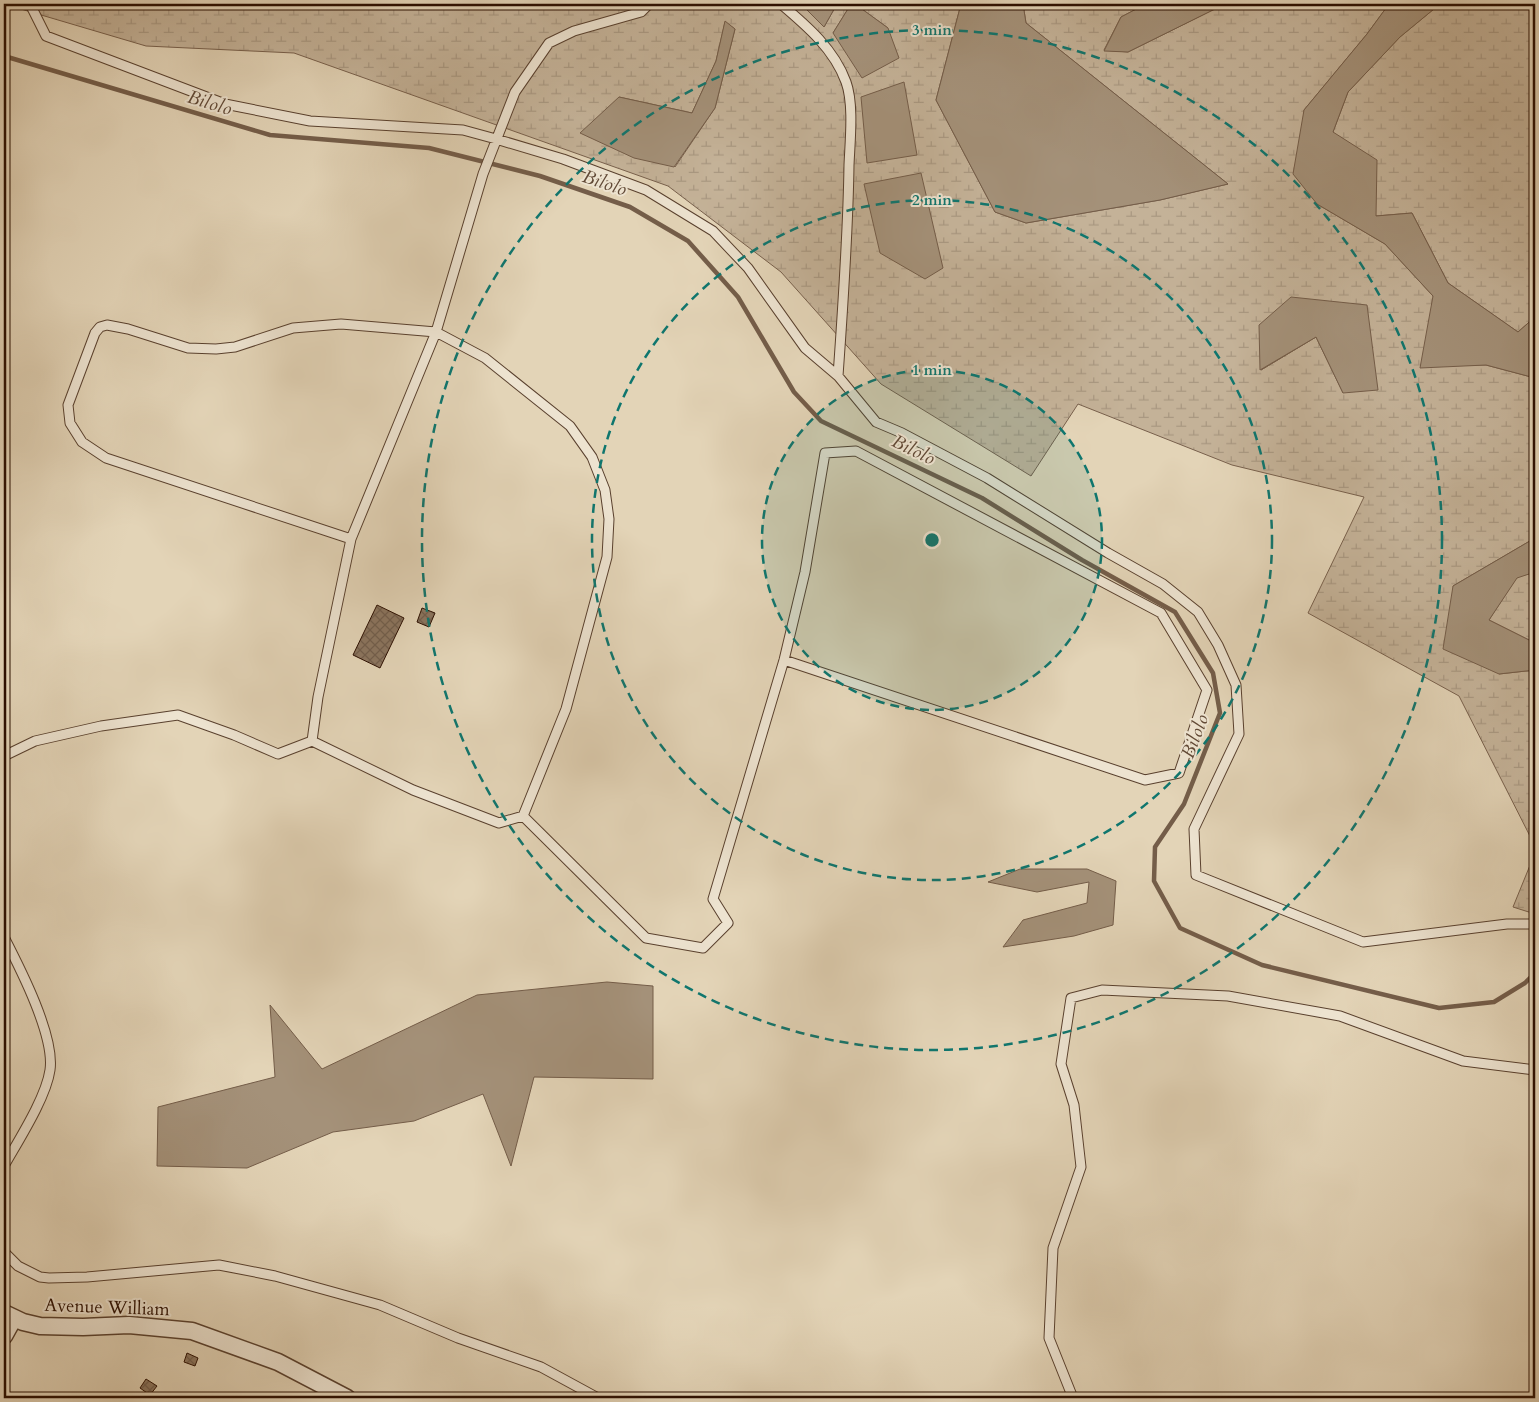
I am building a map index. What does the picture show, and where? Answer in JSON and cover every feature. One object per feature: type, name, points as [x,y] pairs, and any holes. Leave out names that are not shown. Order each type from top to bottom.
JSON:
[{"type":"street","points":[[4,1336],[9,1316]]},
{"type":"street","name":"Avenue William","points":[[9,1316],[40,1326],[129,1325],[192,1331],[278,1362],[347,1398]]},
{"type":"lane","points":[[30,4],[46,36],[225,104],[310,121],[463,130],[563,159],[646,190],[713,231],[748,268],[805,348],[838,376],[876,422],[986,478],[1162,584],[1198,612],[1218,645],[1236,685],[1239,734],[1194,829],[1196,875],[1363,942],[1507,924],[1535,924]]},
{"type":"lane","points":[[312,741],[318,697],[351,539],[436,332],[483,174],[514,92],[549,43],[574,31],[641,12],[649,4]]},
{"type":"lane","points":[[782,4],[811,29],[832,54],[846,82],[850,115],[848,242],[838,376]]},
{"type":"lane","points":[[351,539],[106,458],[82,442],[70,423],[68,405],[95,333],[100,327],[107,325],[128,329],[188,348],[216,349],[235,347],[293,328],[341,324],[436,332],[485,358],[570,426],[592,456],[605,490],[609,519],[607,557],[566,709],[523,816]]},
{"type":"lane","points":[[523,816],[646,938],[703,948],[728,923],[713,899],[784,660],[805,572],[825,453],[856,451],[1161,614],[1207,690],[1180,773],[1145,780],[784,660]]},
{"type":"lane","points":[[4,756],[44,739],[101,726],[178,715],[234,735],[278,754],[312,741],[413,790],[499,823],[523,816]]},
{"type":"lane","points":[[4,937],[16,960],[46,1034],[51,1056],[50,1072],[39,1102],[4,1166]]},
{"type":"lane","points":[[1073,1398],[1049,1338],[1053,1248],[1081,1167],[1074,1105],[1061,1064],[1071,998],[1102,990],[1228,996],[1340,1016],[1464,1061],[1535,1070]]},
{"type":"lane","points":[[4,1252],[18,1266],[40,1277],[49,1278],[87,1277],[219,1265],[275,1276],[380,1305],[458,1338],[541,1367],[598,1398]]},
{"type":"green space","points":[[4,4],[805,4],[804,7],[824,27],[837,4],[851,4],[833,33],[888,28],[855,4],[961,4],[936,100],[995,212],[1026,223],[1160,200],[1228,184],[1026,23],[1023,4],[1146,4],[1121,17],[1104,50],[1128,52],[1225,4],[1389,4],[1367,34],[1304,110],[1317,204],[1385,244],[1433,296],[1457,365],[1486,365],[1535,378],[1535,538],[1453,586],[1499,674],[1535,670],[1535,846],[1459,696],[1308,613],[1364,497],[1232,465],[1078,404],[1031,476],[881,384],[781,272],[668,186],[294,53],[146,46]],"holes":[[[725,22],[735,29],[715,108],[675,167],[619,97],[692,113],[716,61]],[[1367,306],[1343,393],[1316,337],[1261,370]]]},
{"type":"green space","points":[[1440,4],[1535,4],[1535,317],[1518,332],[1448,283],[1412,213],[1376,216],[1333,132],[1348,92],[1400,37]]},
{"type":"green space","points":[[1535,572],[1535,643],[1489,620],[1517,577]]},
{"type":"green space","points":[[1535,853],[1535,914],[1513,907]]},
{"type":"shaded area","points":[[805,4],[837,4],[824,27],[804,7]]},
{"type":"shaded area","points":[[851,4],[855,4],[888,28],[899,58],[862,78],[833,33]]},
{"type":"shaded area","points":[[961,4],[1023,4],[1026,23],[1228,184],[1160,200],[1026,223],[995,212],[936,100]]},
{"type":"shaded area","points":[[1146,4],[1225,4],[1128,52],[1104,51],[1121,17]]},
{"type":"shaded area","points":[[1389,4],[1440,4],[1400,37],[1348,92],[1333,132],[1377,160],[1376,216],[1412,213],[1448,283],[1518,332],[1535,317],[1535,378],[1486,365],[1420,368],[1433,296],[1385,244],[1317,204],[1293,174],[1304,110],[1367,34]]},
{"type":"shaded area","points":[[725,21],[735,29],[715,108],[674,167],[634,158],[580,133],[619,97],[692,113],[716,61]]},
{"type":"shaded area","points":[[904,82],[917,155],[867,163],[861,97]]},
{"type":"shaded area","points":[[921,173],[943,268],[925,279],[880,253],[864,184]]},
{"type":"shaded area","points":[[1291,297],[1367,305],[1378,390],[1343,393],[1316,337],[1260,370],[1259,325]]},
{"type":"shaded area","points":[[1535,538],[1535,572],[1517,578],[1489,620],[1535,643],[1535,670],[1499,674],[1443,649],[1453,586]]},
{"type":"shaded area","points":[[1020,869],[1087,869],[1116,881],[1113,925],[1074,936],[1003,947],[1023,920],[1087,903],[1089,882],[1037,892],[988,882]]},
{"type":"shaded area","points":[[607,982],[653,986],[653,1079],[534,1077],[511,1166],[483,1094],[414,1121],[333,1132],[247,1168],[157,1166],[158,1107],[275,1077],[270,1005],[322,1069],[477,995]]},
{"type":"building","points":[[377,605],[404,618],[380,668],[353,655]]},
{"type":"building","points":[[422,608],[435,613],[429,627],[417,622]]},
{"type":"building","points":[[187,1353],[198,1358],[195,1366],[184,1362]]},
{"type":"building","points":[[146,1379],[157,1386],[150,1395],[140,1388]]},
{"type":"waterway","name":"Bilolo","points":[[4,56],[270,135],[429,148],[540,176],[630,207],[688,241],[738,297],[794,392],[821,421],[982,498],[1082,560],[1175,612],[1213,673],[1220,713],[1184,804],[1155,847],[1154,881],[1180,928],[1262,965],[1439,1008],[1494,1002],[1525,983],[1535,973]]}]
